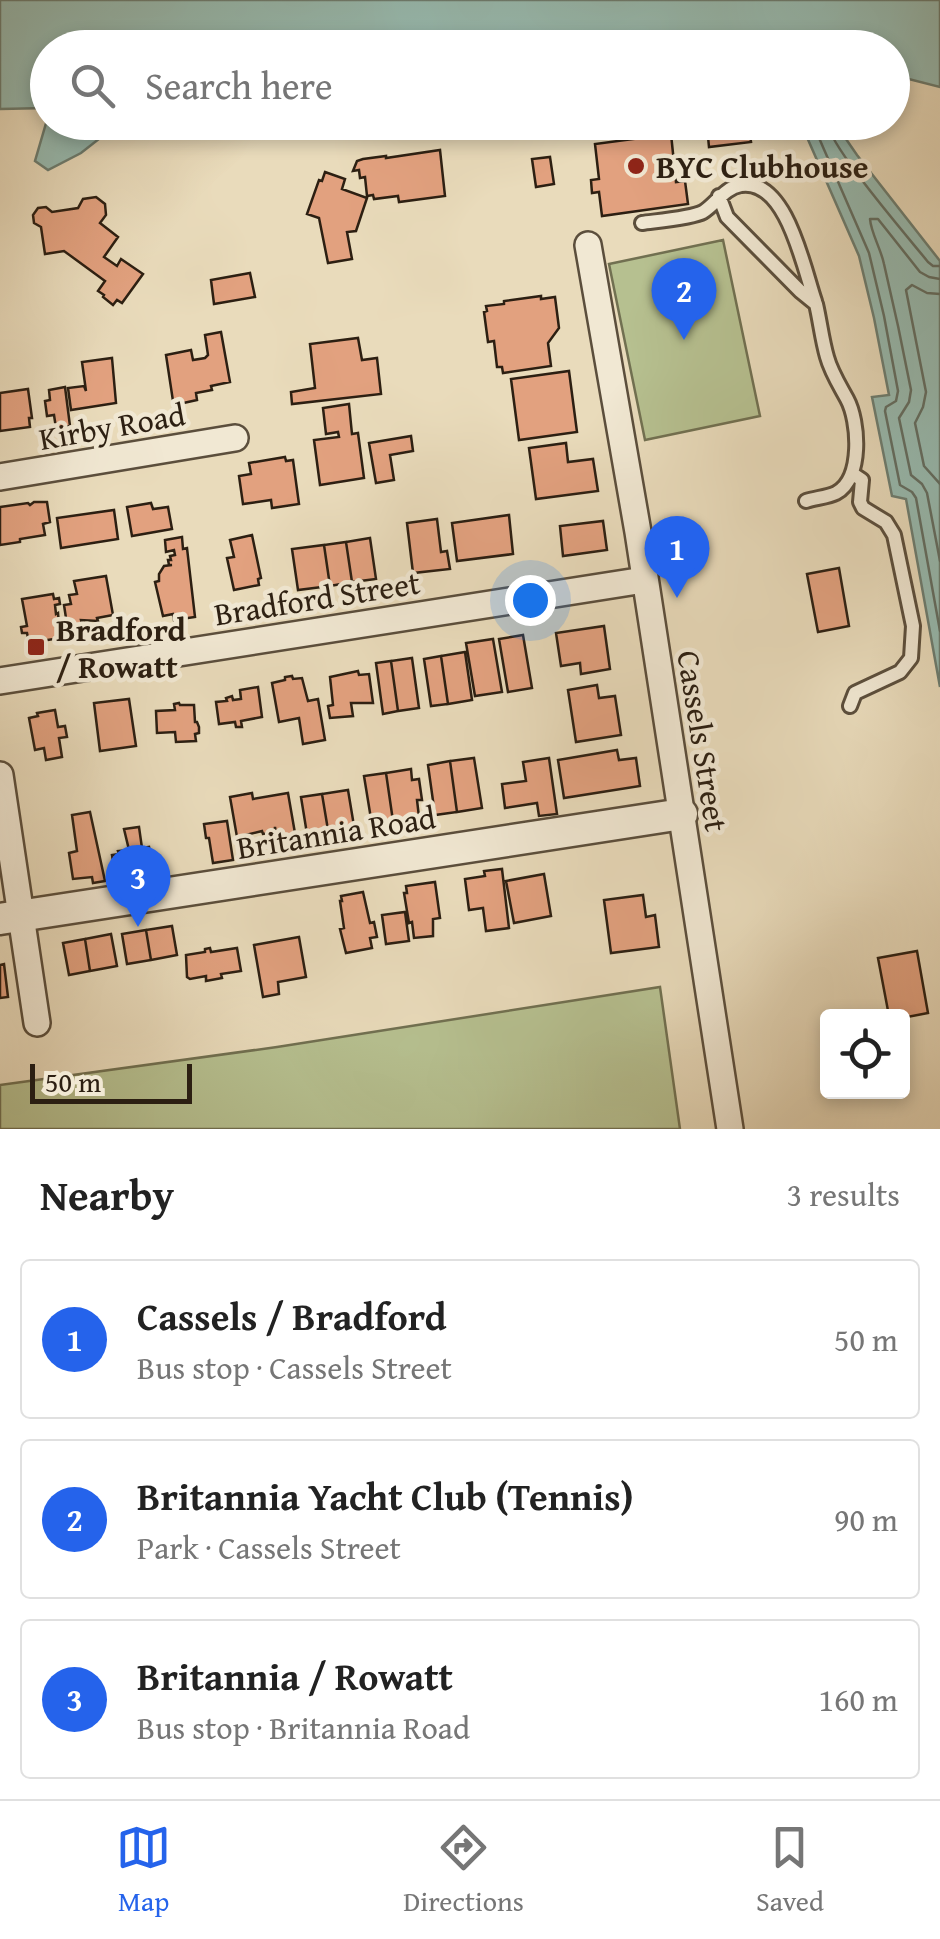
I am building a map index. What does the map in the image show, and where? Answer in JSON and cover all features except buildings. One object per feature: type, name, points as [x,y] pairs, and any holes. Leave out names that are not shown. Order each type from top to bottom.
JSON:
[{"type":"street","name":"Cassels Street","points":[[588,245],[638,532],[730,1129]]},
{"type":"street","name":"Kirby Road","points":[[0,478],[235,438]]},
{"type":"street","name":"Bradford Street","points":[[0,681],[644,580]]},
{"type":"street","points":[[0,774],[10,917],[37,1023]]},
{"type":"street","name":"Britannia Road","points":[[10,917],[682,814]]},
{"type":"lane","points":[[642,223],[702,212],[719,196],[742,185],[760,188],[779,202],[816,304],[827,359],[849,402],[856,436],[852,474],[839,492],[806,500]]},
{"type":"lane","points":[[719,196],[727,217],[816,304]]},
{"type":"lane","points":[[850,706],[855,693],[900,672],[911,658],[913,626],[894,536],[886,522],[863,508],[862,480],[852,474]]},
{"type":"green space","points":[[723,240],[760,416],[645,440],[609,264]]},
{"type":"green space","points":[[660,987],[680,1129],[0,1129],[0,1085],[277,1047]]},
{"type":"water","points":[[0,0],[940,0],[940,87],[910,79],[910,30],[30,30],[30,108],[0,109]]},
{"type":"water","points":[[41,140],[98,140],[48,170],[35,161]]},
{"type":"water","points":[[808,140],[847,140],[940,261],[940,687],[906,499],[892,496],[872,397],[889,395],[859,256]]},
{"type":"place","name":"BYC Clubhouse","points":[[636,166]]},
{"type":"place","name":"Britannia Yacht Club (Tennis)","points":[[684,340]]},
{"type":"place","name":"Cassels / Bradford","points":[[677,598]]},
{"type":"place","name":"Bradford / Rowatt","points":[[36,647]]},
{"type":"place","name":"Britannia / Rowatt","points":[[138,927]]}]
